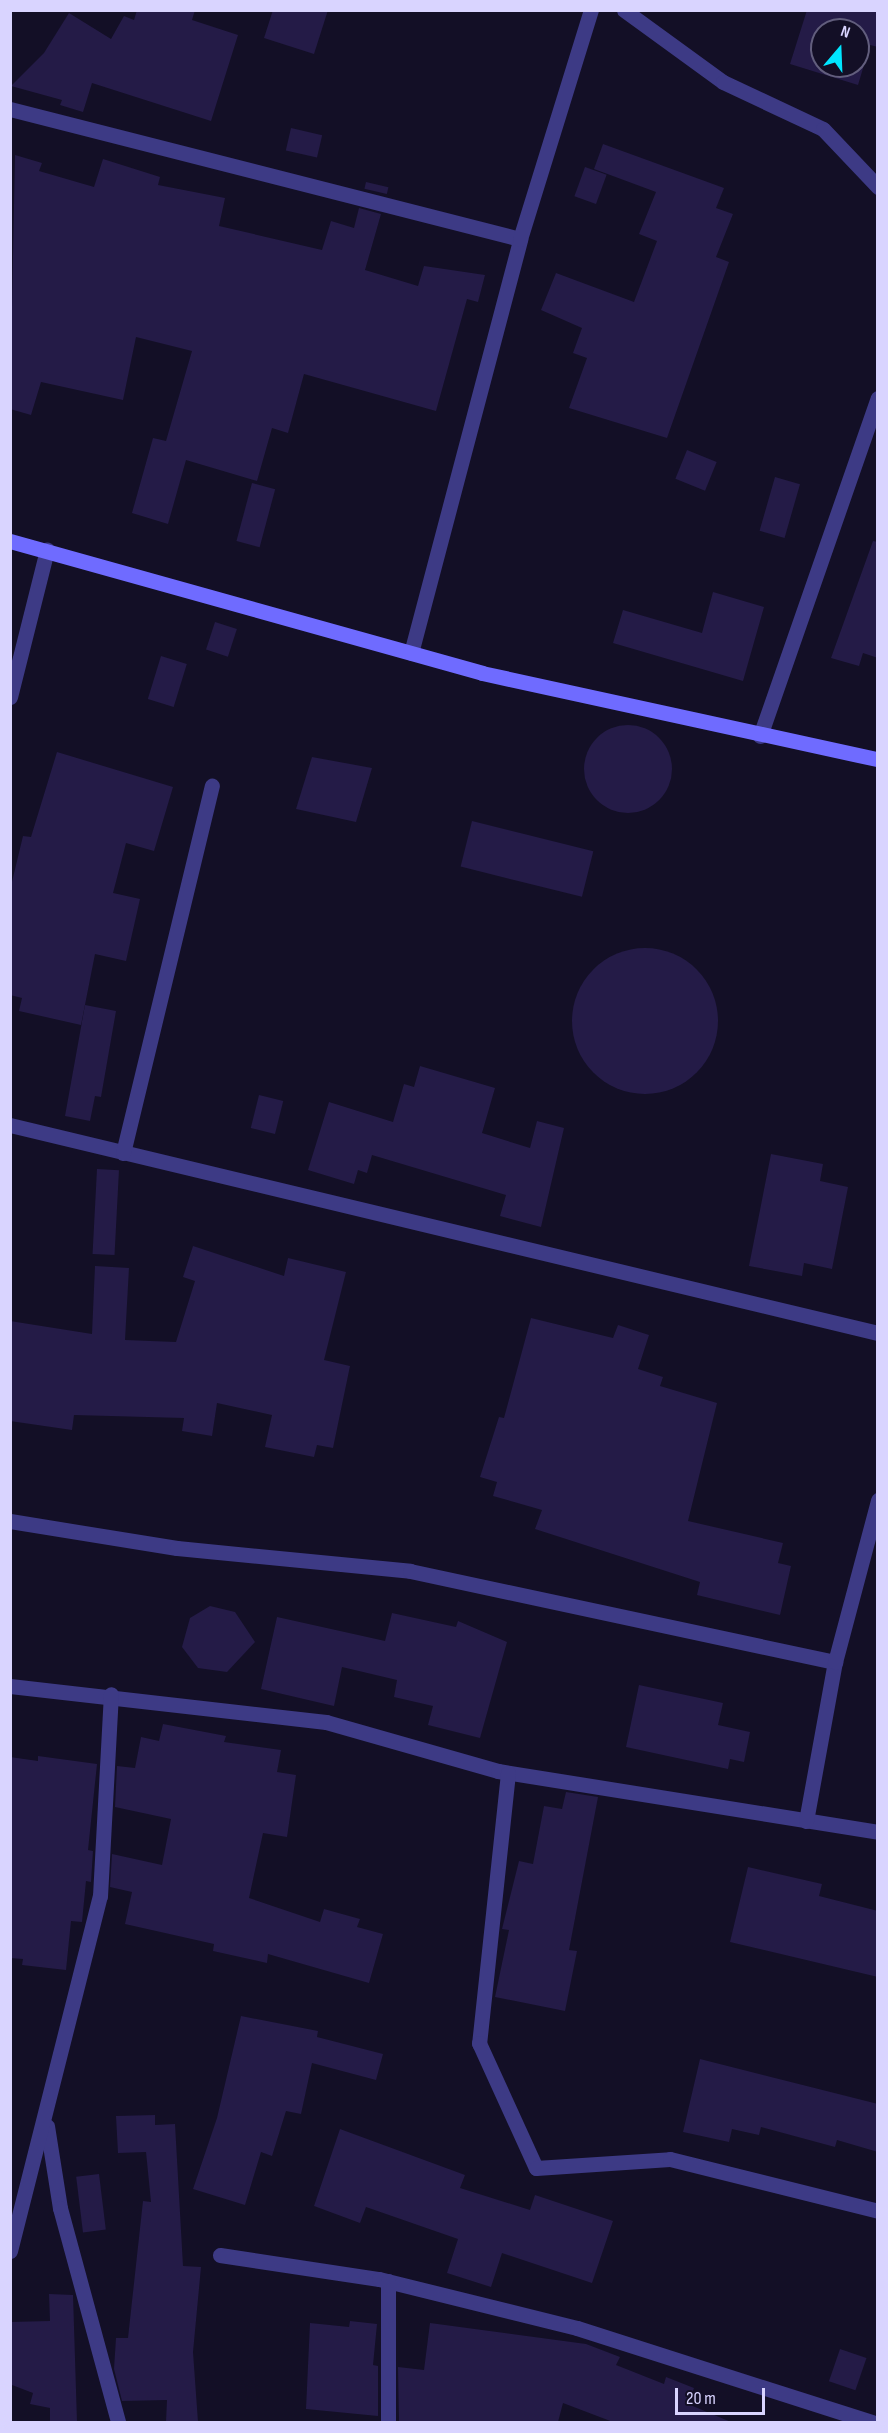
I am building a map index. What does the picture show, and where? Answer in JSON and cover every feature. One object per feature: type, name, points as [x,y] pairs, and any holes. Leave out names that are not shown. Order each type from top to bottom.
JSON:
[{"type":"street","points":[[411,653],[520,239],[591,10]]},
{"type":"street","points":[[624,10],[723,82],[823,129],[878,187]]},
{"type":"street","points":[[10,109],[520,239]]},
{"type":"street","points":[[760,736],[878,398]]},
{"type":"street","points":[[10,542],[47,550],[411,653],[760,736],[878,759]]},
{"type":"street","points":[[10,697],[47,550]]},
{"type":"street","points":[[123,1153],[212,786]]},
{"type":"street","points":[[10,1125],[878,1333]]},
{"type":"street","points":[[806,1821],[835,1662],[878,1500]]},
{"type":"street","points":[[10,1521],[177,1548],[410,1571],[835,1662]]},
{"type":"street","points":[[10,1686],[111,1694],[326,1722],[508,1773],[878,1832]]},
{"type":"street","points":[[10,2251],[13,2223],[46,2123],[100,1896],[111,1694]]},
{"type":"street","points":[[508,1773],[479,2043],[536,2168],[670,2159],[878,2211]]},
{"type":"street","points":[[46,2123],[60,2208],[118,2422]]},
{"type":"street","points":[[220,2255],[388,2281],[577,2328],[872,2422]]},
{"type":"street","points":[[388,2281],[388,2422]]},
{"type":"building","points":[[137,10],[195,10],[192,20],[238,35],[211,121],[92,83],[83,112],[60,105],[62,100],[11,86],[44,53],[69,13],[111,39],[124,16],[134,20]]},
{"type":"building","points":[[273,10],[328,10],[314,54],[264,38]]},
{"type":"building","points":[[807,10],[878,10],[878,47],[870,45],[870,18],[810,18],[810,70],[790,64]]},
{"type":"building","points":[[835,78],[860,78],[858,85]]},
{"type":"building","points":[[291,128],[322,135],[317,158],[286,150]]},
{"type":"building","points":[[603,144],[724,188],[716,208],[733,214],[716,257],[729,262],[667,438],[569,408],[587,358],[573,353],[582,328],[541,310],[556,273],[634,302],[657,241],[639,234],[656,192],[594,169]]},
{"type":"building","points":[[15,155],[42,163],[39,171],[94,187],[103,159],[160,177],[158,185],[225,198],[219,226],[322,250],[331,221],[354,228],[359,208],[381,214],[365,270],[418,286],[424,266],[485,275],[478,302],[467,299],[436,411],[304,374],[288,433],[272,428],[257,481],[186,460],[168,524],[132,513],[153,438],[166,441],[192,351],[136,337],[123,400],[41,382],[31,415],[10,409]]},
{"type":"building","points":[[585,167],[607,175],[596,204],[574,196]]},
{"type":"building","points":[[366,182],[388,187],[387,194],[364,189]]},
{"type":"building","points":[[687,450],[717,462],[705,491],[675,479]]},
{"type":"building","points":[[775,477],[800,484],[785,538],[760,531]]},
{"type":"building","points":[[252,483],[275,489],[260,547],[236,541]]},
{"type":"building","points":[[873,541],[878,542],[878,658],[863,653],[859,666],[831,658]]},
{"type":"building","points":[[713,592],[764,607],[743,681],[613,643],[623,610],[702,633]]},
{"type":"building","points":[[215,622],[237,629],[228,657],[206,650]]},
{"type":"building","points":[[161,656],[187,664],[174,707],[148,699]]},
{"type":"building","points":[[628,725],[645,728],[659,738],[669,752],[672,769],[669,786],[659,800],[645,810],[628,813],[611,810],[597,800],[587,786],[584,769],[587,752],[597,738],[611,728]]},
{"type":"building","points":[[57,752],[173,787],[154,851],[126,843],[113,893],[140,899],[126,961],[95,954],[81,1025],[19,1011],[22,998],[10,995],[10,890],[23,836],[31,837]]},
{"type":"building","points":[[312,757],[372,768],[356,822],[296,809]]},
{"type":"building","points":[[472,821],[593,851],[582,897],[461,867]]},
{"type":"building","points":[[645,948],[673,954],[696,970],[712,993],[718,1021],[712,1049],[696,1072],[673,1088],[645,1094],[617,1088],[594,1072],[578,1049],[572,1021],[578,993],[594,970],[617,954]]},
{"type":"building","points":[[85,1005],[116,1011],[101,1097],[95,1096],[90,1121],[65,1116]]},
{"type":"building","points":[[420,1066],[495,1088],[482,1133],[530,1148],[537,1121],[564,1128],[541,1227],[500,1216],[506,1195],[372,1155],[367,1173],[358,1170],[354,1184],[308,1170],[329,1102],[393,1122],[404,1084],[414,1087]]},
{"type":"building","points":[[259,1095],[283,1101],[275,1134],[251,1128]]},
{"type":"building","points":[[771,1154],[823,1164],[820,1181],[848,1187],[832,1269],[804,1263],[802,1276],[749,1266]]},
{"type":"building","points":[[97,1169],[119,1170],[115,1255],[93,1254]]},
{"type":"building","points":[[193,1246],[284,1276],[288,1258],[346,1272],[324,1360],[350,1366],[333,1448],[317,1445],[314,1457],[265,1447],[272,1415],[217,1403],[212,1436],[182,1431],[184,1418],[74,1415],[72,1430],[10,1421],[10,1321],[92,1334],[95,1266],[129,1268],[125,1340],[176,1342],[195,1281],[183,1277]]},
{"type":"building","points":[[531,1318],[613,1338],[618,1325],[649,1335],[638,1369],[663,1377],[660,1386],[717,1403],[688,1521],[783,1543],[778,1563],[791,1566],[780,1615],[697,1595],[700,1582],[535,1529],[542,1510],[493,1496],[497,1482],[480,1477],[499,1417],[504,1418]]},
{"type":"building","points":[[210,1606],[235,1612],[255,1642],[227,1672],[198,1668],[182,1647],[190,1618]]},
{"type":"building","points":[[392,1613],[456,1627],[458,1621],[507,1642],[480,1738],[428,1725],[433,1706],[394,1697],[397,1680],[342,1667],[334,1706],[261,1689],[277,1617],[385,1641]]},
{"type":"building","points":[[639,1685],[723,1703],[718,1725],[750,1732],[744,1762],[730,1759],[728,1769],[626,1747]]},
{"type":"building","points":[[163,1724],[226,1736],[224,1742],[281,1750],[277,1772],[296,1775],[287,1837],[263,1833],[249,1898],[320,1922],[324,1909],[360,1919],[357,1927],[383,1934],[369,1983],[268,1954],[267,1963],[213,1951],[214,1944],[125,1924],[132,1892],[110,1887],[112,1854],[162,1865],[171,1819],[115,1807],[117,1766],[135,1768],[141,1737],[159,1741]]},
{"type":"building","points":[[38,1756],[97,1764],[88,1850],[93,1851],[91,1882],[86,1881],[82,1922],[71,1921],[66,1970],[22,1965],[23,1959],[10,1958],[10,1757],[38,1761]]},
{"type":"building","points":[[566,1792],[598,1797],[569,1950],[577,1951],[565,2011],[495,1997],[509,1930],[502,1929],[519,1861],[533,1864],[544,1806],[562,1809]]},
{"type":"building","points":[[748,1867],[822,1884],[819,1896],[878,1911],[878,1977],[730,1942]]},
{"type":"building","points":[[241,2016],[318,2031],[317,2037],[383,2054],[376,2080],[312,2063],[301,2114],[286,2111],[272,2156],[261,2152],[245,2205],[193,2189],[217,2118]]},
{"type":"building","points":[[700,2059],[878,2104],[878,2152],[837,2140],[835,2147],[761,2127],[759,2135],[732,2129],[729,2142],[683,2132]]},
{"type":"building","points":[[155,2115],[155,2125],[175,2124],[183,2266],[201,2267],[193,2352],[198,2422],[166,2422],[167,2400],[122,2401],[114,2369],[116,2338],[128,2338],[143,2201],[151,2202],[146,2152],[118,2153],[116,2116]]},
{"type":"building","points":[[340,2129],[465,2175],[460,2188],[530,2210],[535,2195],[613,2221],[592,2283],[502,2253],[491,2287],[447,2273],[458,2239],[366,2207],[360,2223],[314,2206]]},
{"type":"building","points":[[99,2174],[106,2230],[83,2232],[76,2177]]},
{"type":"building","points":[[49,2294],[73,2295],[77,2422],[50,2422],[50,2408],[30,2404],[33,2393],[12,2385],[10,2322],[50,2321]]},
{"type":"building","points":[[350,2321],[377,2324],[373,2365],[378,2366],[378,2416],[306,2409],[310,2323],[349,2327]]},
{"type":"building","points":[[430,2323],[586,2344],[620,2357],[616,2365],[664,2384],[666,2377],[694,2388],[688,2404],[731,2422],[613,2422],[563,2403],[558,2422],[399,2422],[398,2367],[424,2370]]},
{"type":"building","points":[[840,2349],[866,2358],[855,2390],[829,2381]]}]
